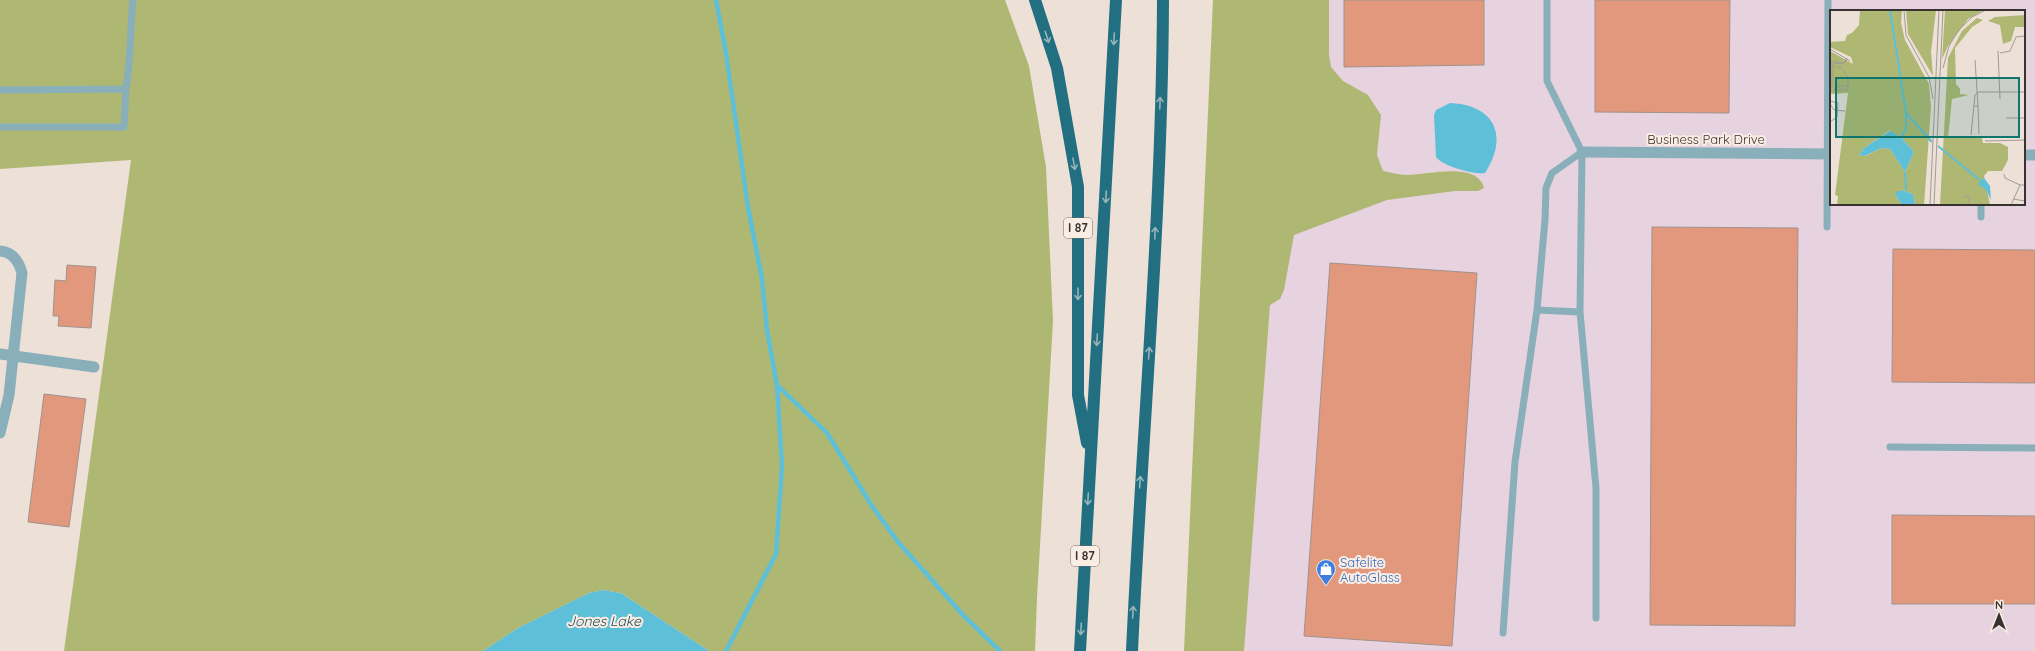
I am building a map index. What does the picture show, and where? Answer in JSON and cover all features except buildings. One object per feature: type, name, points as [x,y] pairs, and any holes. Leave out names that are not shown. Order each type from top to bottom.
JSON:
[{"type":"highway","name":"I 87","points":[[1035,0],[1057,68],[1078,187],[1078,395],[1090,460],[1080,651]]},
{"type":"highway","points":[[1090,460],[1116,0]]},
{"type":"highway","points":[[1132,651],[1137,536],[1154,272],[1163,0]]},
{"type":"highway","points":[[1163,23],[1167,0]]},
{"type":"street","name":"Business Park Drive","points":[[1582,152],[1829,154]]},
{"type":"street","points":[[2025,155],[2035,156]]},
{"type":"street","points":[[0,251],[11,254],[16,260],[22,273],[14,356],[0,433]]},
{"type":"street","points":[[0,354],[94,367]]},
{"type":"lane","points":[[0,127],[124,127],[126,89],[131,52],[133,0]]},
{"type":"lane","points":[[1547,0],[1547,81],[1582,152],[1580,312],[1596,488],[1596,618]]},
{"type":"lane","points":[[1828,0],[1828,227]]},
{"type":"lane","points":[[0,90],[126,89]]},
{"type":"lane","points":[[1503,633],[1515,462],[1537,310],[1545,220],[1546,188],[1552,174],[1582,152]]},
{"type":"lane","points":[[1981,205],[1981,217]]},
{"type":"lane","points":[[1537,310],[1580,312]]},
{"type":"lane","points":[[1890,447],[2035,448]]},
{"type":"shaded area","points":[[1249,0],[2035,0],[2035,651],[1218,651]]},
{"type":"green space","points":[[0,0],[1005,0],[1029,66],[1046,167],[1053,321],[1035,651],[709,651],[621,593],[603,590],[589,593],[518,628],[483,651],[64,651],[131,160],[0,169]]},
{"type":"green space","points":[[1213,0],[1329,0],[1329,55],[1331,67],[1343,81],[1368,95],[1381,115],[1377,155],[1383,171],[1407,175],[1451,171],[1462,172],[1472,175],[1480,180],[1484,188],[1478,191],[1455,191],[1387,200],[1294,235],[1284,290],[1280,299],[1270,305],[1244,651],[1184,651]]},
{"type":"water","points":[[1450,103],[1465,105],[1478,110],[1487,116],[1493,125],[1496,135],[1496,147],[1485,173],[1474,173],[1452,167],[1436,157],[1434,115],[1436,110]]},
{"type":"water","name":"Jones Lake","points":[[603,590],[621,593],[709,651],[483,651],[518,628],[589,593]]},
{"type":"waterway","points":[[716,0],[726,53],[748,207],[762,279],[767,330],[777,385],[782,466],[776,554],[726,651]]},
{"type":"waterway","points":[[777,385],[827,433],[872,506],[898,542],[963,615],[1000,651]]},
{"type":"place","name":"Safelite AutoGlass","points":[[1326,586]]}]
